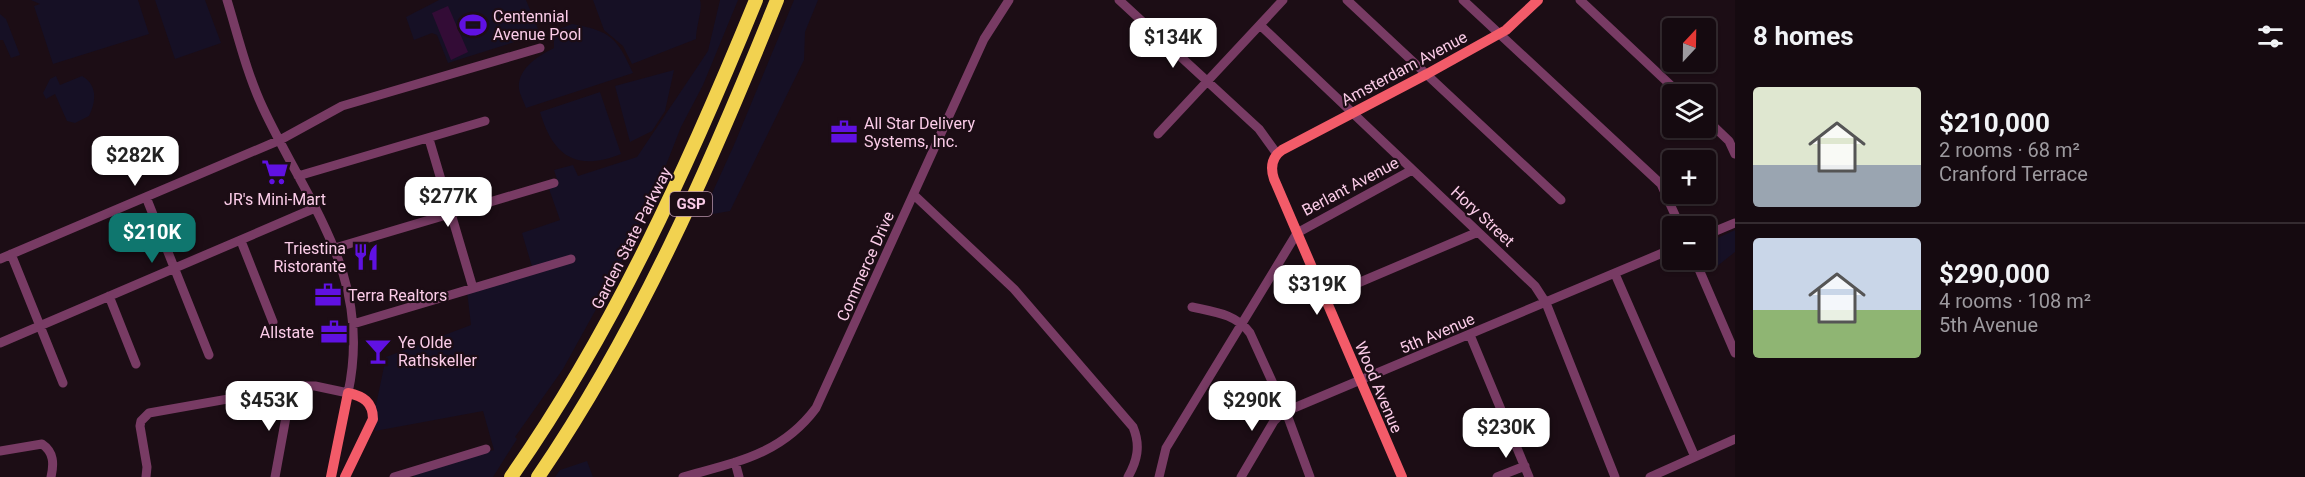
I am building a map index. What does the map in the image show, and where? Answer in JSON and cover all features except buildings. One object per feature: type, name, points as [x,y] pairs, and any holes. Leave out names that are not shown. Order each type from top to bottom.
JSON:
[{"type":"highway","name":"Garden State Parkway","points":[[511,477],[592,349],[651,238],[701,131],[756,0]]},
{"type":"highway","name":"GSP","points":[[538,477],[598,382],[653,282],[716,150],[777,0]]},
{"type":"highway","points":[[505,477],[541,432]]},
{"type":"main road","name":"Amsterdam Avenue","points":[[1277,154],[1499,34],[1539,0]]},
{"type":"main road","name":"Wood Avenue","points":[[1277,154],[1272,165],[1273,174],[1402,477]]},
{"type":"main road","points":[[331,477],[348,393],[367,400],[374,415],[369,431],[345,477]]},
{"type":"street","points":[[146,477],[147,467],[140,426],[144,416],[149,413],[310,385],[348,393],[353,363],[354,324],[348,286],[335,248],[256,90],[227,0]]},
{"type":"street","name":"Commerce Drive","points":[[683,477],[758,455],[780,444],[800,428],[816,408],[984,39],[1009,0]]},
{"type":"street","points":[[1119,0],[1262,132],[1277,154]]},
{"type":"street","points":[[1158,134],[1283,0]]},
{"type":"street","points":[[1347,0],[1561,200]]},
{"type":"street","points":[[1463,0],[1661,184],[1675,216]]},
{"type":"street","points":[[1580,0],[1669,84]]},
{"type":"street","name":"Hory Street","points":[[1260,25],[1525,274],[1546,303],[1615,477]]},
{"type":"street","points":[[0,259],[280,140],[346,104],[540,48]]},
{"type":"street","points":[[298,176],[485,121]]},
{"type":"street","points":[[1716,128],[1729,141],[1735,154]]},
{"type":"street","points":[[429,139],[473,288]]},
{"type":"street","name":"Berlant Avenue","points":[[1159,476],[1166,448],[1297,232],[1412,170]]},
{"type":"street","points":[[335,248],[554,183]]},
{"type":"street","points":[[914,195],[1014,289],[1133,428],[1137,436],[1138,448],[1136,463],[1128,477]]},
{"type":"street","points":[[146,197],[209,355]]},
{"type":"street","points":[[0,343],[315,208]]},
{"type":"street","points":[[1716,231],[1735,223]]},
{"type":"street","points":[[1325,297],[1478,232]]},
{"type":"street","points":[[241,241],[273,322]]},
{"type":"street","name":"5th Avenue","points":[[1241,477],[1274,421],[1286,412],[1662,253]]},
{"type":"street","points":[[11,254],[63,383]]},
{"type":"street","points":[[354,324],[571,259]]},
{"type":"street","points":[[1699,270],[1735,353]]},
{"type":"street","points":[[1615,274],[1695,457]]},
{"type":"street","points":[[109,296],[136,363]]},
{"type":"street","points":[[1192,307],[1229,316],[1241,323],[1253,338],[1286,412],[1310,477]]},
{"type":"street","points":[[1470,335],[1529,477]]},
{"type":"street","points":[[275,477],[288,406],[288,388]]},
{"type":"street","points":[[1650,477],[1735,439]]},
{"type":"street","points":[[0,451],[39,444],[48,448],[52,455],[51,477]]},
{"type":"street","points":[[394,477],[486,449]]},
{"type":"street","points":[[735,462],[740,477]]},
{"type":"street","points":[[351,464],[352,477]]},
{"type":"street","points":[[1497,477],[1525,466]]},
{"type":"shaded area","points":[[31,0],[138,0],[149,34],[53,64],[34,6],[40,4]]},
{"type":"shaded area","points":[[155,0],[205,0],[221,43],[175,59]]},
{"type":"shaded area","name":"Centennial Avenue Pool","points":[[439,0],[526,0],[540,34],[448,63],[437,35],[432,33],[414,40],[406,17]]},
{"type":"shaded area","points":[[593,0],[700,0],[701,8],[696,39],[632,64],[623,46],[604,30]]},
{"type":"shaded area","points":[[720,0],[738,0],[703,85],[681,127],[655,193],[626,255],[563,369],[515,437],[517,439],[493,477],[414,477],[413,473],[494,450],[483,411],[375,431],[376,405],[386,357],[471,325],[467,291],[533,270],[522,233],[560,220],[548,186],[558,183],[554,170],[573,165],[578,176],[637,157],[708,51]]},
{"type":"shaded area","points":[[794,0],[818,0],[805,32],[804,60],[730,211],[713,214],[705,209]]},
{"type":"shaded area","points":[[448,6],[468,52],[451,60],[432,13]]},
{"type":"shaded area","points":[[0,14],[6,19],[20,55],[11,58],[3,40],[0,40]]},
{"type":"shaded area","points":[[572,24],[596,30],[611,38],[617,44],[633,73],[526,108],[519,89],[521,75],[535,59],[554,48],[554,31]]},
{"type":"shaded area","points":[[674,70],[665,111],[652,131],[630,142],[615,86]]},
{"type":"shaded area","points":[[56,76],[60,85],[82,76],[91,84],[94,100],[89,116],[75,123],[67,121],[55,94],[46,99],[43,93],[50,79]]},
{"type":"shaded area","points":[[600,92],[621,154],[591,161],[568,156],[552,140],[540,112]]},
{"type":"shaded area","points":[[1735,230],[1735,252],[1716,267],[1716,239]]},
{"type":"shaded area","points":[[587,461],[593,477],[555,477],[560,470]]},
{"type":"place","name":"Centennial Avenue Pool","points":[[473,25]]},
{"type":"place","name":"All Star Delivery Systems, Inc.","points":[[844,132]]},
{"type":"place","name":"JR's Mini-Mart","points":[[275,172]]},
{"type":"place","name":"Triestina Ristorante","points":[[366,257]]},
{"type":"place","name":"Terra Realtors","points":[[328,295]]},
{"type":"place","name":"Allstate","points":[[334,332]]},
{"type":"place","name":"Ye Olde Rathskeller","points":[[378,351]]}]
